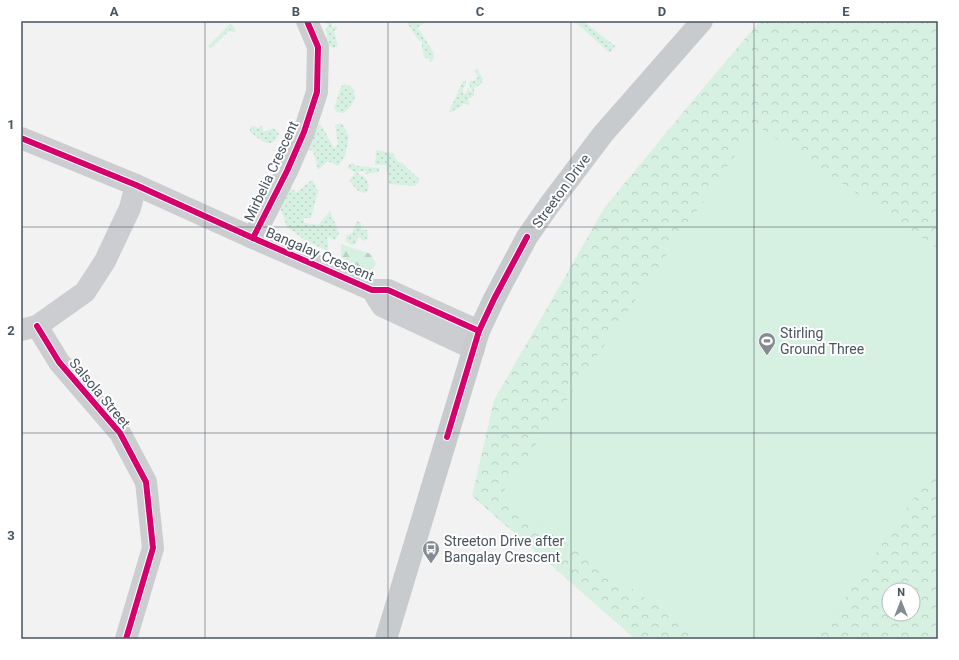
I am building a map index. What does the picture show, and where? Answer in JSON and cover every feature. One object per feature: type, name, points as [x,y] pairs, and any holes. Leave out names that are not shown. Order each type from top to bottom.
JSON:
[{"type":"main road","name":"Streeton Drive","points":[[386,639],[476,340],[494,299],[527,237],[550,204],[603,134],[702,21]]},
{"type":"street","name":"Mirbelia Crescent","points":[[253,238],[288,171],[304,132],[317,92],[318,47],[307,21]]},
{"type":"street","name":"Bangalay Crescent","points":[[21,138],[136,185],[372,290],[388,290],[476,340]]},
{"type":"street","points":[[29,328],[85,292],[105,261],[130,208],[136,185]]},
{"type":"street","name":"Salsola Street","points":[[29,328],[120,433],[146,482],[153,548],[126,639]]},
{"type":"green space","points":[[325,21],[337,21],[332,24],[332,27],[337,26],[337,29],[334,31],[338,46],[332,48],[324,41],[327,37],[326,28],[329,26]]},
{"type":"green space","points":[[406,21],[426,21],[418,28],[434,53],[433,60],[431,62],[429,59],[424,57],[422,42],[418,40]]},
{"type":"green space","points":[[574,21],[583,21],[615,46],[610,53]]},
{"type":"green space","name":"Stirling Ground Three","points":[[760,21],[938,21],[938,639],[635,639],[472,496],[494,400],[605,207]]},
{"type":"green space","points":[[231,23],[236,31],[232,32],[230,30],[210,49],[208,46]]},
{"type":"green space","points":[[477,69],[483,79],[481,84],[474,88],[474,95],[469,98],[468,101],[470,104],[467,105],[462,103],[462,106],[449,112],[463,81],[466,81],[463,88],[463,93],[466,94],[468,87],[470,91],[472,91],[469,84],[470,81],[474,81],[478,77],[474,71]]},
{"type":"green space","points":[[345,84],[350,86],[355,94],[353,103],[350,107],[343,113],[340,113],[336,111],[334,107],[341,87]]},
{"type":"green space","points":[[320,123],[334,148],[338,144],[335,125],[342,123],[349,137],[345,156],[338,166],[328,161],[318,170],[313,151],[307,149]]},
{"type":"green space","name":"Stirling Ground Three","points":[[756,125],[938,249],[938,463],[817,639],[705,639],[499,498]]},
{"type":"green space","points":[[252,126],[259,128],[262,126],[263,131],[273,128],[279,133],[273,142],[266,143],[250,132],[250,128]]},
{"type":"green space","points":[[376,150],[393,153],[397,161],[402,163],[420,180],[415,186],[389,184],[386,165],[375,165]]},
{"type":"green space","points":[[353,163],[357,166],[379,168],[379,172],[366,174],[366,171],[359,171],[358,174],[366,178],[369,186],[367,192],[363,193],[357,190],[349,180],[355,172],[348,168],[349,164]]},
{"type":"green space","points":[[312,180],[318,191],[311,218],[304,218],[304,223],[318,225],[330,211],[339,233],[335,240],[327,237],[329,252],[305,240],[287,227],[280,207],[290,188],[297,192]]},
{"type":"green space","points":[[357,221],[361,223],[361,229],[367,230],[367,239],[363,241],[358,236],[356,244],[351,245],[346,241],[346,236],[352,233]]},
{"type":"green space","points":[[341,244],[371,254],[376,264],[370,273],[341,257]]},
{"type":"cycle path","points":[[253,238],[287,171],[304,132],[317,92],[318,47],[307,21]]},
{"type":"cycle path","points":[[21,138],[136,185],[372,290],[388,290],[479,331]]},
{"type":"cycle path","points":[[447,437],[479,331],[527,237]]},
{"type":"cycle path","points":[[37,326],[59,362],[120,433],[146,482],[153,548],[126,639]]},
{"type":"place","name":"Stirling Ground Three","points":[[767,356]]},
{"type":"place","name":"Streeton Drive after Bangalay Crescent","points":[[431,564]]}]
